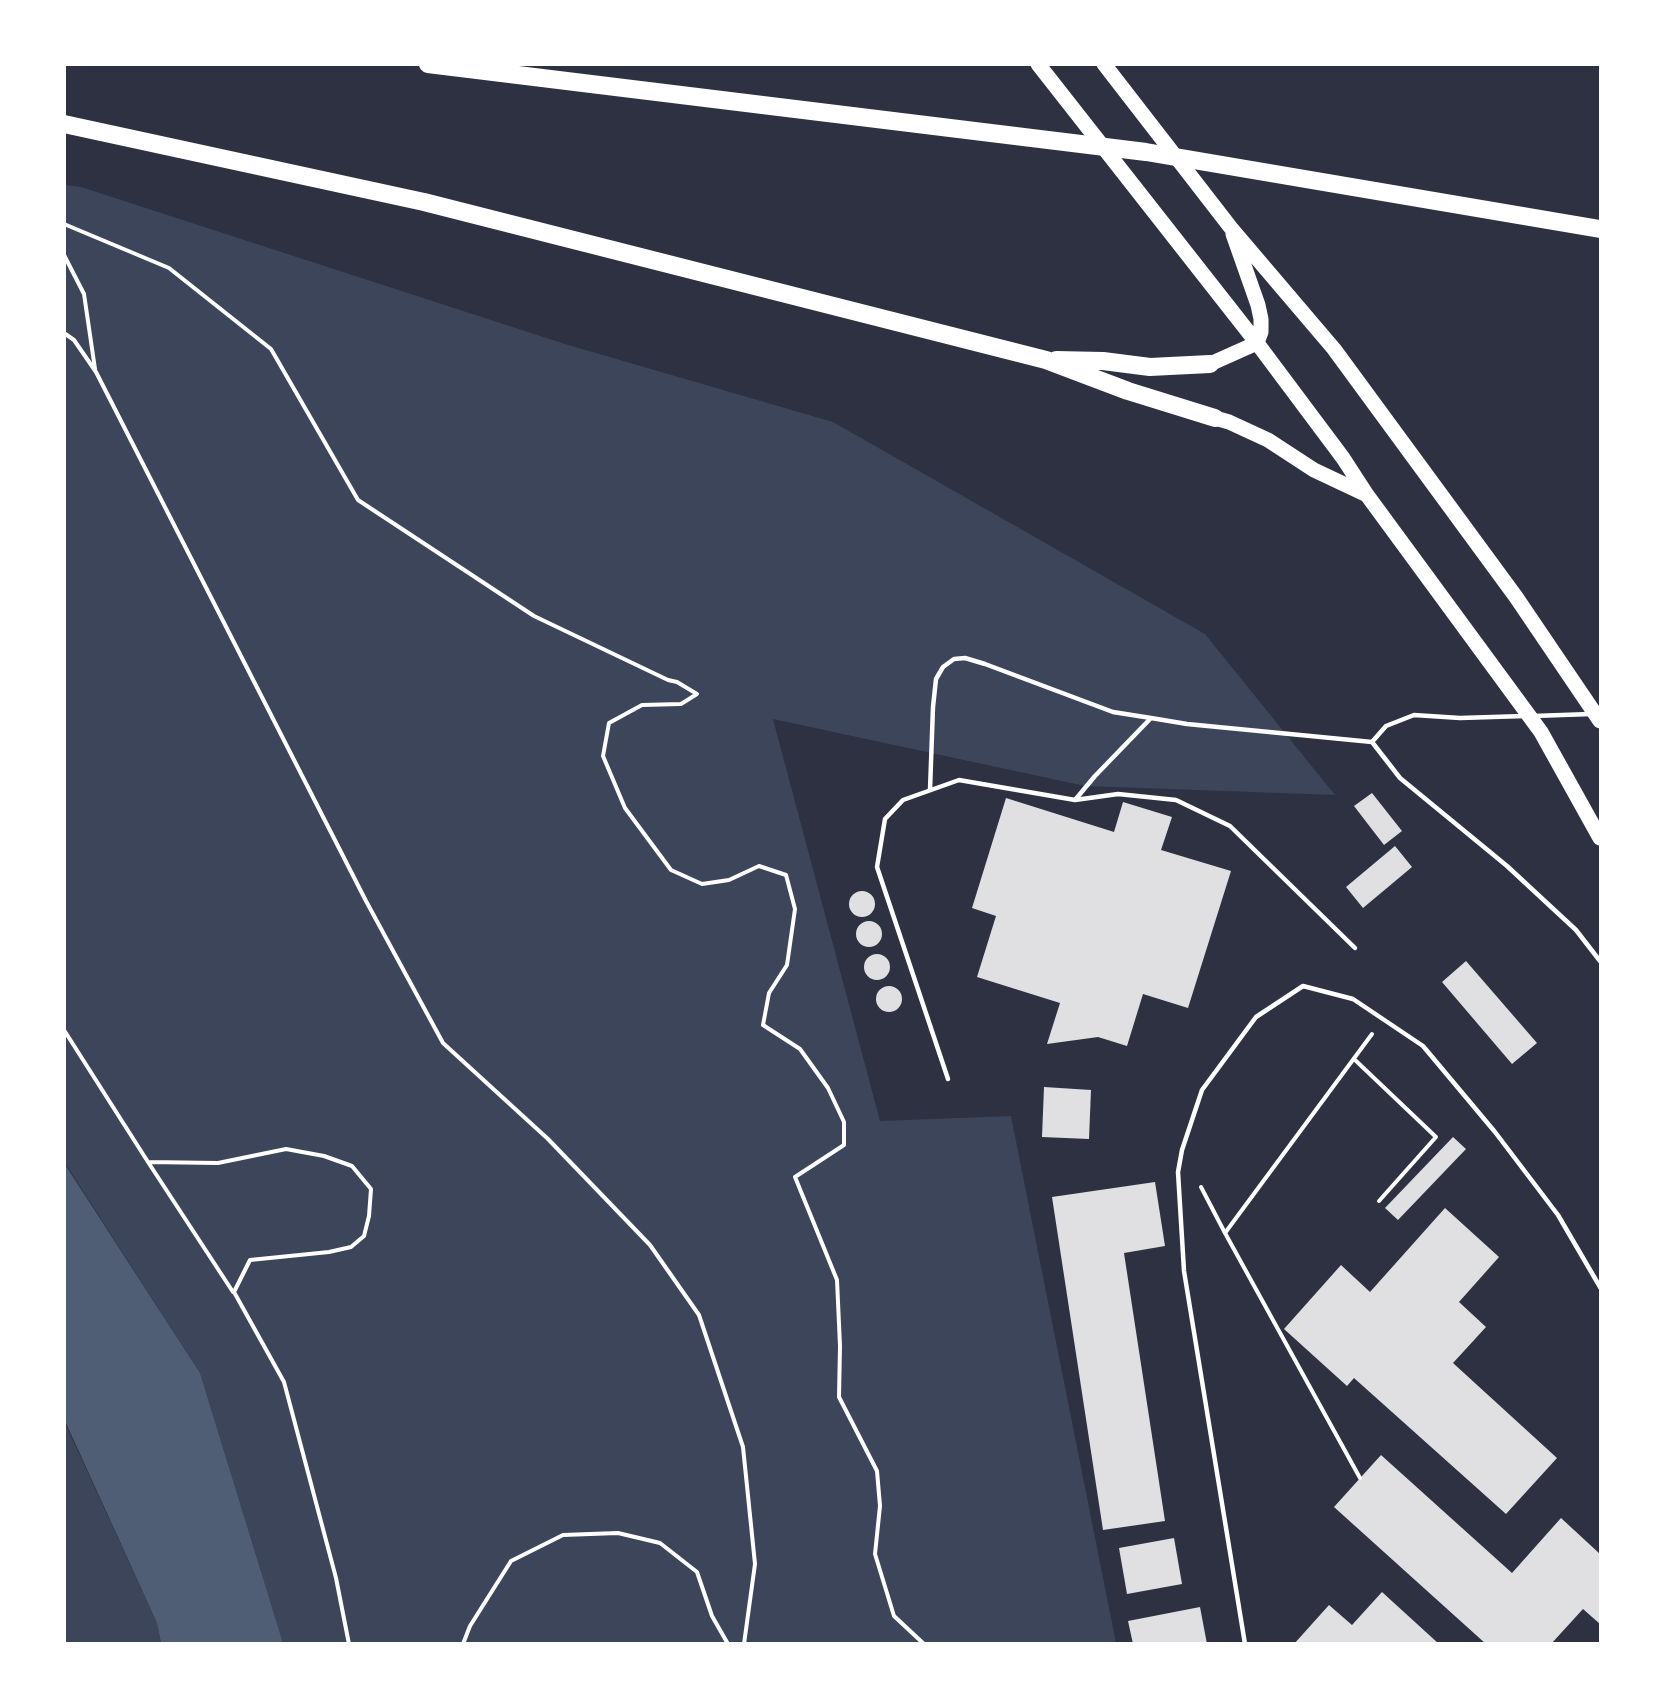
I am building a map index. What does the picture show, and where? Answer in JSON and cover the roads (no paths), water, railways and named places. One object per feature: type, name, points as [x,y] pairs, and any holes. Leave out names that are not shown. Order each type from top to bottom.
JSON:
[{"type":"highway","points":[[428,64],[1146,152],[1600,229]]},
{"type":"highway","points":[[64,124],[424,202],[1046,360],[1109,384],[1215,418]]},
{"type":"highway","points":[[1046,360],[1103,361],[1150,367],[1210,364]]},
{"type":"main road","points":[[1038,64],[1254,335],[1367,495],[1541,732],[1600,838]]},
{"type":"main road","points":[[1104,64],[1231,228],[1334,350],[1516,597],[1600,722]]},
{"type":"main road","points":[[1210,364],[1254,335],[1261,319],[1231,228]]},
{"type":"main road","points":[[1215,418],[1268,440],[1314,470],[1367,495]]},
{"type":"lane","points":[[930,790],[936,679],[943,667],[954,659],[965,658],[985,664],[1113,712],[1187,724],[1372,742],[1400,778],[1507,866],[1576,930],[1600,961]]},
{"type":"lane","points":[[1372,742],[1386,726],[1414,715],[1460,718],[1600,713]]},
{"type":"lane","points":[[1075,800],[1151,718]]},
{"type":"lane","points":[[948,1079],[877,867],[885,819],[903,800],[959,780],[1075,800],[1118,794],[1176,800],[1230,826],[1354,948]]},
{"type":"lane","points":[[1245,1644],[1184,1271],[1178,1172],[1182,1150],[1202,1090],[1256,1017],[1303,986],[1353,999],[1423,1046],[1495,1132],[1558,1215],[1600,1287]]}]
